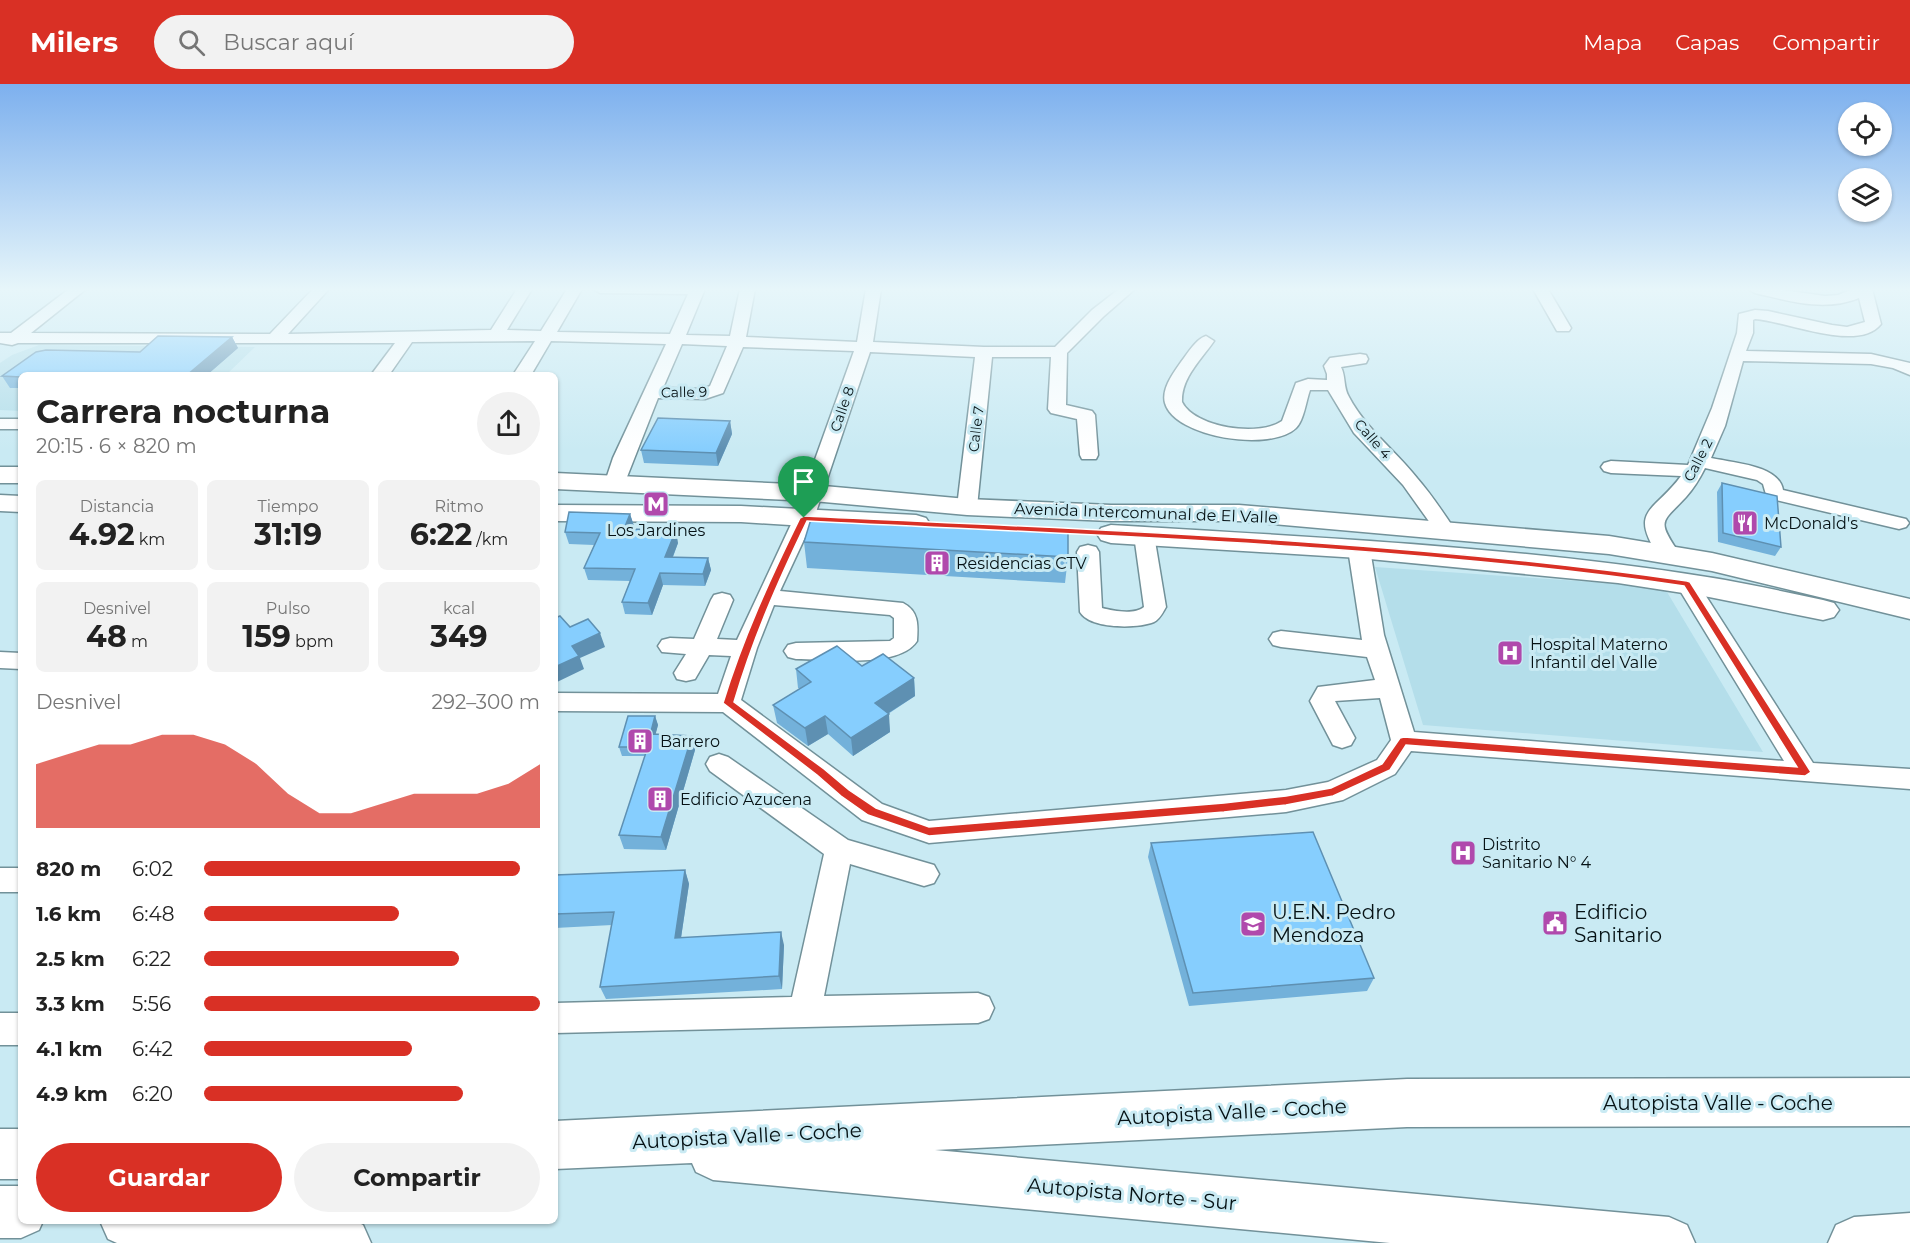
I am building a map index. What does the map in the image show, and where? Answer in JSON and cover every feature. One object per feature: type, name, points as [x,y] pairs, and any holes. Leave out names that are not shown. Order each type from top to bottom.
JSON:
[{"type":"main road","points":[[0,475],[18,475]]},
{"type":"main road","name":"Avenida Intercomunal de El Valle","points":[[558,481],[615,482],[808,506],[1144,535],[1359,549],[1618,574],[1794,604],[1910,631]]},
{"type":"main road","points":[[0,503],[18,504]]},
{"type":"main road","name":"Avenida Intercomunal de El Valle","points":[[558,513],[741,514],[808,506],[967,507],[1111,513],[1239,513],[1633,547],[1798,581],[1910,609]]},
{"type":"main road","name":"Autopista Valle - Coche","points":[[575,1145],[1407,1103],[1910,1102]]},
{"type":"main road","name":"Autopista Norte - Sur","points":[[575,1145],[1669,1243]]},
{"type":"main road","points":[[0,1154],[18,1154]]},
{"type":"main road","points":[[0,1212],[18,1212]]},
{"type":"main road","points":[[187,1224],[288,1229],[345,1243]]},
{"type":"main road","points":[[1854,1243],[1910,1239]]},
{"type":"street","points":[[382,372],[403,343]]},
{"type":"street","points":[[524,372],[543,343]]},
{"type":"street","name":"Calle 9","points":[[615,482],[623,458],[675,343]]},
{"type":"street","name":"Calle 9","points":[[654,393],[712,393],[717,388],[736,343]]},
{"type":"street","points":[[790,343],[984,352],[1059,352]]},
{"type":"street","points":[[1068,343],[1059,352],[1058,409],[1086,415],[1089,455]]},
{"type":"street","points":[[1204,343],[1181,375],[1173,394],[1173,402],[1180,414],[1203,425],[1256,436],[1274,433],[1290,424],[1302,387],[1308,384],[1335,385],[1336,374],[1332,366],[1336,362],[1360,359]]},
{"type":"street","name":"Calle 2","points":[[1668,553],[1656,534],[1654,522],[1658,511],[1682,490],[1696,466],[1730,386],[1741,343]]},
{"type":"street","name":"Calle 8","points":[[728,703],[745,648],[808,506],[864,346]]},
{"type":"street","name":"Calle 7","points":[[967,507],[984,352]]},
{"type":"street","points":[[1737,356],[1871,359],[1891,362],[1910,370]]},
{"type":"street","name":"Calle 4","points":[[1335,385],[1338,396],[1360,429],[1410,481],[1445,530]]},
{"type":"street","points":[[0,424],[18,424]]},
{"type":"street","points":[[1611,467],[1696,466],[1764,476],[1772,482],[1774,494]]},
{"type":"street","points":[[1737,486],[1899,523]]},
{"type":"street","points":[[1088,552],[1091,612],[1106,617],[1145,617],[1151,614],[1155,607],[1144,535]]},
{"type":"street","points":[[558,702],[728,703],[872,812],[929,832],[1286,801],[1333,792],[1386,767],[1404,741],[1372,635],[1359,549]]},
{"type":"street","points":[[1687,584],[1805,772]]},
{"type":"street","points":[[766,597],[895,608],[903,611],[907,618],[905,641],[898,647],[887,651],[796,651]]},
{"type":"street","points":[[686,673],[702,648],[722,600]]},
{"type":"street","points":[[1281,639],[1378,650]]},
{"type":"street","points":[[670,646],[745,648]]},
{"type":"street","points":[[0,660],[18,661]]},
{"type":"street","points":[[1342,738],[1322,701],[1323,696],[1327,693],[1365,689],[1390,689]]},
{"type":"street","points":[[1404,741],[1910,779]]},
{"type":"street","points":[[719,764],[839,849],[924,874]]},
{"type":"street","points":[[806,1012],[839,849]]},
{"type":"street","points":[[0,880],[18,880]]},
{"type":"street","points":[[558,1018],[978,1008]]},
{"type":"street","points":[[0,1029],[18,1029]]},
{"type":"shaded area","points":[[39,345],[255,347],[229,372],[18,372],[18,411],[0,410],[0,363],[12,355]]},
{"type":"shaded area","name":"Hospital Materno Infantil del Valle","points":[[1375,567],[1664,587],[1763,752],[1423,725]]},
{"type":"building","points":[[150,343],[225,343],[191,372],[18,372],[18,377],[2,376],[36,352],[46,350],[140,352]]},
{"type":"building","points":[[658,418],[730,421],[716,453],[641,450]]},
{"type":"building","name":"McDonald's","points":[[1722,483],[1777,496],[1781,547],[1723,533]]},
{"type":"building","points":[[569,512],[630,514],[624,529],[676,530],[665,557],[708,558],[703,574],[660,573],[648,603],[622,602],[635,569],[584,568],[600,533],[565,532]]},
{"type":"building","points":[[811,519],[1068,533],[1068,557],[804,542]]},
{"type":"building","points":[[560,616],[570,627],[588,619],[600,633],[572,646],[579,656],[558,666],[558,617]]},
{"type":"building","points":[[837,646],[862,666],[883,654],[914,678],[875,703],[889,714],[851,738],[825,716],[805,728],[773,705],[811,682],[796,669]]},
{"type":"building","points":[[628,716],[655,716],[647,747],[619,747]]},
{"type":"building","name":"Edificio Azucena","points":[[652,734],[692,736],[661,837],[619,835]]},
{"type":"building","name":"U.E.N. Pedro Mendoza","points":[[1313,832],[1374,978],[1193,993],[1151,843]]},
{"type":"building","points":[[685,870],[675,938],[781,932],[779,976],[600,987],[614,912],[558,914],[558,875]]},
{"type":"place","name":"Los Jardines","points":[[656,504]]},
{"type":"place","name":"McDonald's","points":[[1745,523]]},
{"type":"place","name":"Residencias CTV","points":[[937,563]]},
{"type":"place","name":"Hospital Materno Infantil del Valle","points":[[1510,653]]},
{"type":"place","name":"Barrero","points":[[640,741]]},
{"type":"place","name":"Edificio Azucena","points":[[660,799]]},
{"type":"place","name":"Distrito Sanitario N° 4","points":[[1463,853]]},
{"type":"place","name":"Edificio Sanitario","points":[[1555,923]]},
{"type":"place","name":"U.E.N. Pedro Mendoza","points":[[1253,924]]},
{"type":"route","points":[[804,518],[1144,535],[1359,549],[1618,574],[1687,584],[1805,772],[1404,741],[1386,767],[1333,792],[1286,801],[1224,808],[929,832],[872,812],[728,703],[745,648],[766,597],[804,518]]}]
